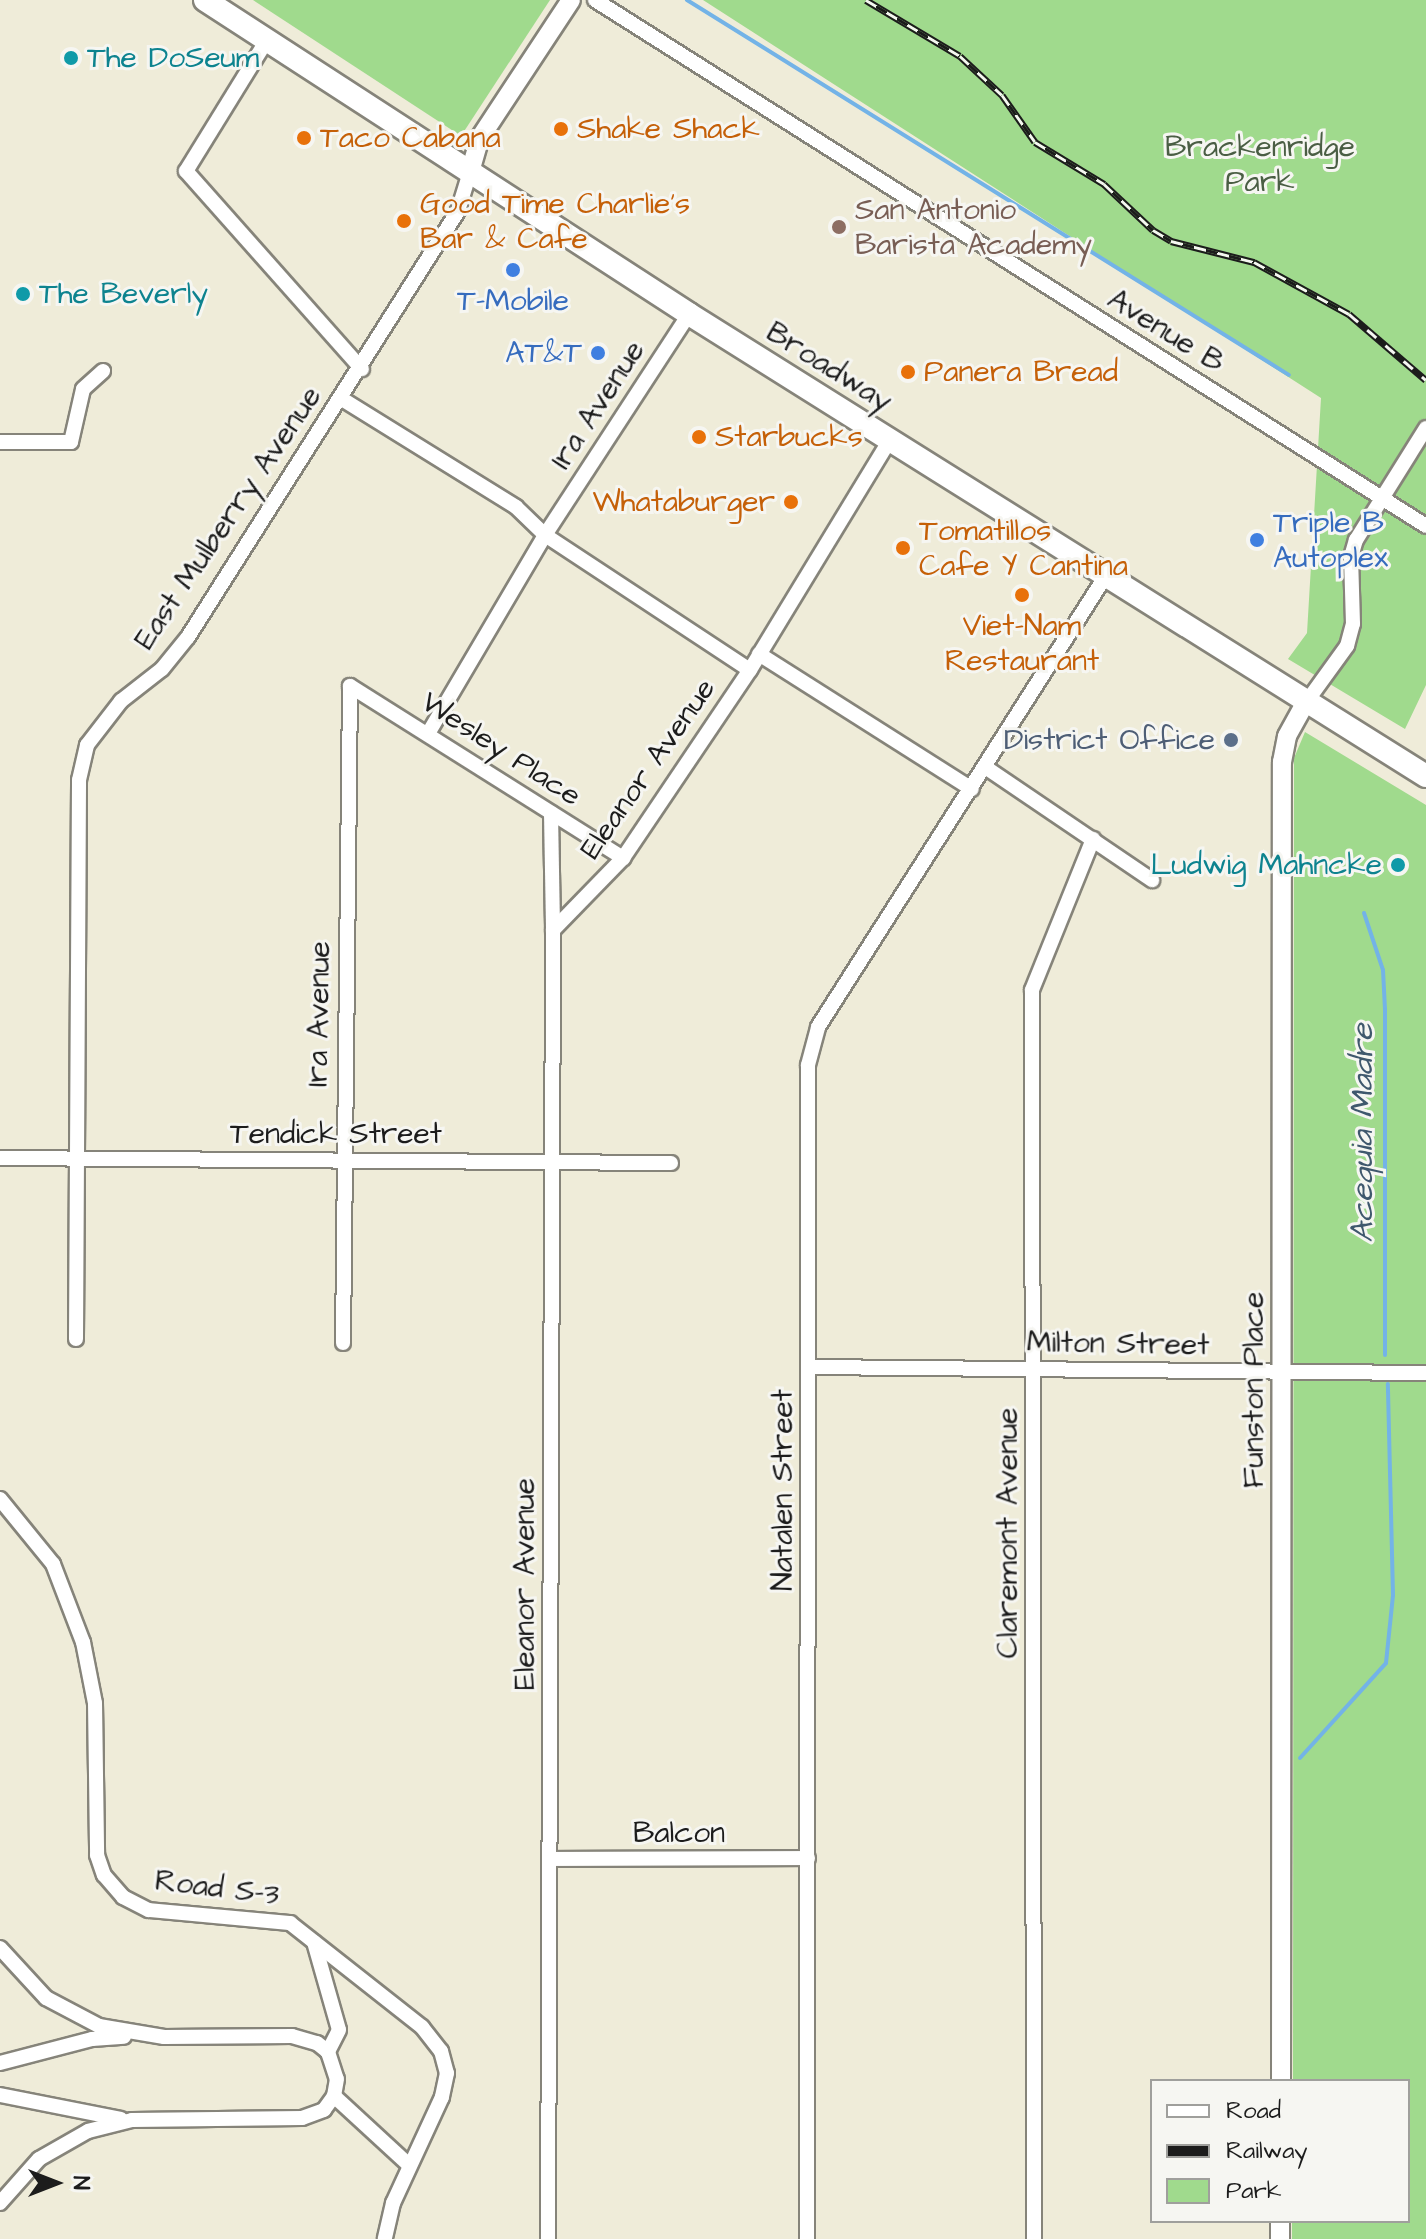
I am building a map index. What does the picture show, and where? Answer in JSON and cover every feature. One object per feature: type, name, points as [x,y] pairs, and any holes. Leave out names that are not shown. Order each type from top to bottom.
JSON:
[{"type":"main road","name":"Broadway","points":[[205,0],[689,314],[1305,704],[1426,776]]},
{"type":"street","name":"East Mulberry Avenue","points":[[76,1339],[79,780],[87,745],[121,701],[176,654],[362,369],[458,211],[480,138],[571,0]]},
{"type":"street","name":"Avenue B","points":[[595,0],[1426,526]]},
{"type":"street","points":[[267,40],[186,171],[362,369]]},
{"type":"street","name":"Ira Avenue","points":[[429,732],[545,535],[689,314]]},
{"type":"street","points":[[0,442],[71,442],[83,389],[103,371]]},
{"type":"street","points":[[342,399],[524,513],[545,535],[750,670]]},
{"type":"street","points":[[1305,704],[1347,646],[1353,624],[1351,557],[1381,500],[1426,428]]},
{"type":"street","points":[[890,440],[759,654],[972,789]]},
{"type":"street","points":[[1105,577],[985,767],[1152,880]]},
{"type":"street","name":"Eleanor Avenue","points":[[553,930],[623,858],[759,654]]},
{"type":"street","name":"Ira Avenue","points":[[343,1343],[350,686]]},
{"type":"street","name":"Wesley Place","points":[[350,686],[429,732],[623,858]]},
{"type":"street","name":"Funston Place","points":[[1281,2079],[1282,762],[1287,736],[1305,704]]},
{"type":"street","name":"Natalen Street","points":[[807,2239],[807,1090],[818,1027],[985,767]]},
{"type":"street","name":"Eleanor Avenue","points":[[548,2239],[551,813]]},
{"type":"street","name":"Claremont Avenue","points":[[1034,2239],[1032,990],[1093,839]]},
{"type":"street","name":"Tendick Street","points":[[0,1158],[671,1163]]},
{"type":"street","name":"Milton Street","points":[[809,1367],[1426,1373]]},
{"type":"street","name":"Road S-3","points":[[0,1499],[53,1564],[83,1642],[95,1703],[97,1855],[104,1875],[123,1897],[149,1910],[278,1918],[314,1942],[422,2027],[441,2051],[447,2073],[442,2097],[409,2165],[385,2239]]},
{"type":"street","name":"Balcon","points":[[551,1859],[808,1858]]},
{"type":"street","points":[[314,1942],[339,2030],[328,2052]]},
{"type":"street","points":[[0,1948],[20,1975],[63,2009],[99,2026],[146,2036]]},
{"type":"street","points":[[0,2063],[92,2039],[292,2036],[317,2043],[328,2052],[337,2079],[334,2096],[324,2110],[302,2118],[132,2120],[0,2095]]},
{"type":"street","points":[[334,2096],[409,2165]]},
{"type":"street","points":[[0,2203],[54,2148],[88,2131],[132,2120]]},
{"type":"green space","points":[[253,0],[550,0],[461,136]]},
{"type":"green space","name":"Brackenridge Park","points":[[703,0],[1426,0],[1426,685],[1405,729],[1288,659],[1307,633],[1321,398]]},
{"type":"green space","points":[[1305,732],[1426,805],[1426,2239],[1292,2239],[1292,2223],[1410,2223],[1410,2079],[1293,2079],[1294,758]]},
{"type":"waterway","points":[[687,0],[1289,375]]},
{"type":"waterway","name":"Acequia Madre","points":[[1364,913],[1383,970],[1385,1010],[1385,1355]]},
{"type":"waterway","name":"Acequia Madre","points":[[1300,1758],[1386,1663],[1393,1595],[1388,1384]]},
{"type":"railway","points":[[866,0],[960,56],[1002,95],[1035,142],[1104,184],[1153,230],[1171,241],[1254,262],[1349,314],[1426,380]]},
{"type":"place","name":"The DoSeum","points":[[71,58]]},
{"type":"place","name":"Shake Shack","points":[[561,129]]},
{"type":"place","name":"Taco Cabana","points":[[304,138]]},
{"type":"place","name":"Good Time Charlie's Bar & Cafe","points":[[404,221]]},
{"type":"place","name":"San Antonio Barista Academy","points":[[839,227]]},
{"type":"place","name":"T-Mobile","points":[[513,270]]},
{"type":"place","name":"The Beverly","points":[[23,294]]},
{"type":"place","name":"AT&T","points":[[598,353]]},
{"type":"place","name":"Panera Bread","points":[[908,372]]},
{"type":"place","name":"Starbucks","points":[[699,437]]},
{"type":"place","name":"Whataburger","points":[[791,502]]},
{"type":"place","name":"Triple B Autoplex","points":[[1257,540]]},
{"type":"place","name":"Tomatillos Cafe Y Cantina","points":[[903,548]]},
{"type":"place","name":"Viet-Nam Restaurant","points":[[1022,595]]},
{"type":"place","name":"District Office","points":[[1231,740]]},
{"type":"place","name":"Ludwig Mahncke","points":[[1398,865]]}]
